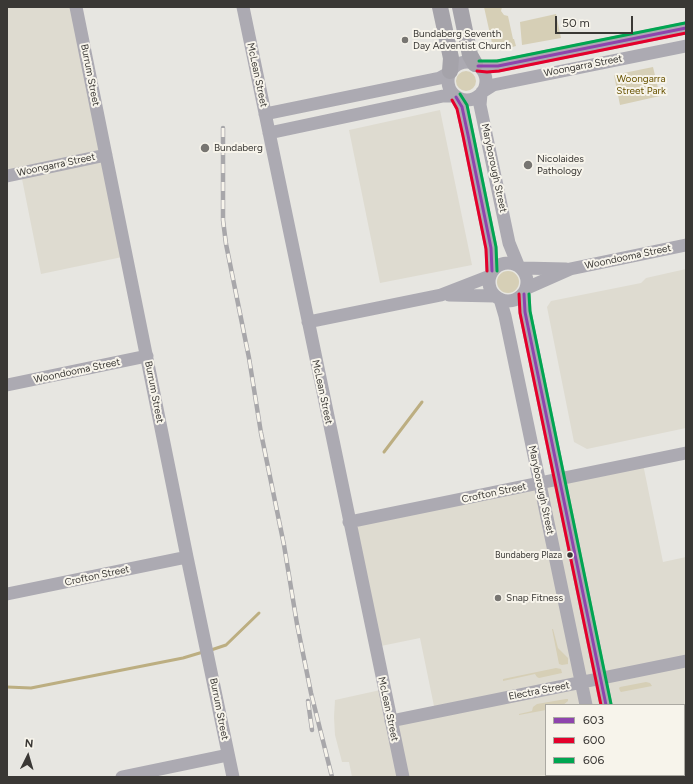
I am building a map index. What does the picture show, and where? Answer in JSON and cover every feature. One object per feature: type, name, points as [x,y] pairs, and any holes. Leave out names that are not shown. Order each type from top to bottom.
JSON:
[{"type":"main road","points":[[440,7],[451,58],[450,72]]},
{"type":"main road","points":[[460,7],[470,55],[477,65]]},
{"type":"street","name":"Burrum Street","points":[[76,7],[233,777]]},
{"type":"street","name":"McLean Street","points":[[243,7],[403,777]]},
{"type":"street","name":"Woongarra Street","points":[[477,65],[491,67],[520,62],[683,28]]},
{"type":"street","points":[[683,28],[685,46]]},
{"type":"street","name":"Woongarra Street","points":[[481,93],[493,85],[685,46]]},
{"type":"street","points":[[520,62],[524,78]]},
{"type":"street","points":[[265,114],[440,78],[459,64],[470,63],[477,65],[482,70],[486,81],[481,93],[472,100],[461,99],[455,96],[443,96],[269,133]]},
{"type":"street","points":[[450,72],[448,85],[455,96]]},
{"type":"street","name":"Maryborough Street","points":[[481,93],[480,105],[509,243],[520,267]]},
{"type":"street","name":"Maryborough Street","points":[[455,96],[462,107],[491,248],[491,274]]},
{"type":"street","name":"Woongarra Street","points":[[7,176],[106,155]]},
{"type":"street","name":"Woondooma Street","points":[[520,267],[570,269],[686,245]]},
{"type":"street","points":[[308,322],[441,295],[491,274],[501,264],[507,263],[520,267],[527,277],[525,291],[515,300],[510,301],[497,298],[441,295]]},
{"type":"street","name":"Woondooma Street","points":[[525,291],[570,269]]},
{"type":"street","points":[[491,274],[490,287],[497,298]]},
{"type":"street","name":"Maryborough Street","points":[[525,291],[524,312],[606,704]]},
{"type":"street","name":"Maryborough Street","points":[[497,298],[505,316],[586,704]]},
{"type":"street","name":"Woondooma Street","points":[[7,385],[147,356]]},
{"type":"street","name":"Crofton Street","points":[[349,522],[686,453]]},
{"type":"street","name":"Crofton Street","points":[[7,594],[187,557]]},
{"type":"street","name":"Electra Street","points":[[391,721],[686,661]]},
{"type":"street","points":[[122,777],[228,755]]},
{"type":"shaded area","points":[[7,7],[77,7],[127,256],[41,274],[21,174],[7,177]]},
{"type":"shaded area","points":[[440,110],[472,265],[380,283],[349,130]]},
{"type":"shaded area","points":[[686,269],[686,428],[587,449],[574,442],[547,307],[551,301],[641,283],[646,278]]},
{"type":"shaded area","points":[[643,464],[663,562],[686,557],[686,777],[352,777],[349,762],[342,762],[335,735],[335,700],[385,689],[392,720],[435,711],[420,638],[376,647],[350,523]]},
{"type":"green space","points":[[484,7],[502,7],[501,11],[504,15],[508,16],[516,46],[501,50],[492,43]]},
{"type":"green space","points":[[556,14],[561,38],[522,45],[520,22]]},
{"type":"green space","name":"Woongarra Street Park","points":[[653,67],[660,96],[620,105],[614,75]]},
{"type":"green space","points":[[462,71],[470,71],[476,77],[476,85],[470,91],[462,91],[456,85],[456,77]]},
{"type":"green space","points":[[508,271],[516,274],[519,282],[516,290],[508,293],[500,290],[497,282],[500,274]]},
{"type":"green space","points":[[552,629],[558,648],[568,658],[568,664],[559,664]]},
{"type":"green space","points":[[556,668],[561,669],[562,673],[539,678],[535,674],[503,681],[503,679]]},
{"type":"green space","points":[[646,682],[650,683],[652,686],[621,692],[619,688],[620,687]]},
{"type":"green space","points":[[568,699],[564,704],[545,704],[545,710],[519,715],[532,711],[533,707],[537,704]]},
{"type":"waterway","points":[[384,452],[422,402]]},
{"type":"waterway","points":[[211,650],[226,645],[259,613]]},
{"type":"waterway","points":[[7,687],[31,688],[183,658],[203,652]]},
{"type":"railway","points":[[223,128],[223,220],[226,244],[249,358],[261,433],[284,545],[297,624],[311,693],[332,777]]},
{"type":"railway","points":[[308,701],[312,730]]},
{"type":"transit line","name":"606","points":[[479,61],[497,61],[685,23]]},
{"type":"transit line","name":"603","points":[[478,66],[498,66],[686,28]]},
{"type":"transit line","name":"600","points":[[477,71],[499,71],[686,33]]},
{"type":"transit line","name":"606","points":[[460,94],[467,105],[496,247],[497,271]]},
{"type":"transit line","name":"603","points":[[456,97],[462,107],[468,135],[491,248],[492,271]]},
{"type":"transit line","name":"600","points":[[452,100],[457,109],[463,136],[486,249],[487,271]]},
{"type":"transit line","name":"600","points":[[519,294],[520,313],[601,704]]},
{"type":"transit line","name":"603","points":[[524,294],[525,312],[606,704]]},
{"type":"transit line","name":"606","points":[[529,294],[530,311],[611,704]]},
{"type":"place","name":"Bundaberg Seventh Day Adventist Church","points":[[405,40]]},
{"type":"place","name":"Bundaberg","points":[[205,148]]},
{"type":"place","name":"Nicolaides Pathology","points":[[528,165]]},
{"type":"place","name":"Bundaberg Plaza","points":[[570,555]]},
{"type":"place","name":"Snap Fitness","points":[[498,598]]}]
